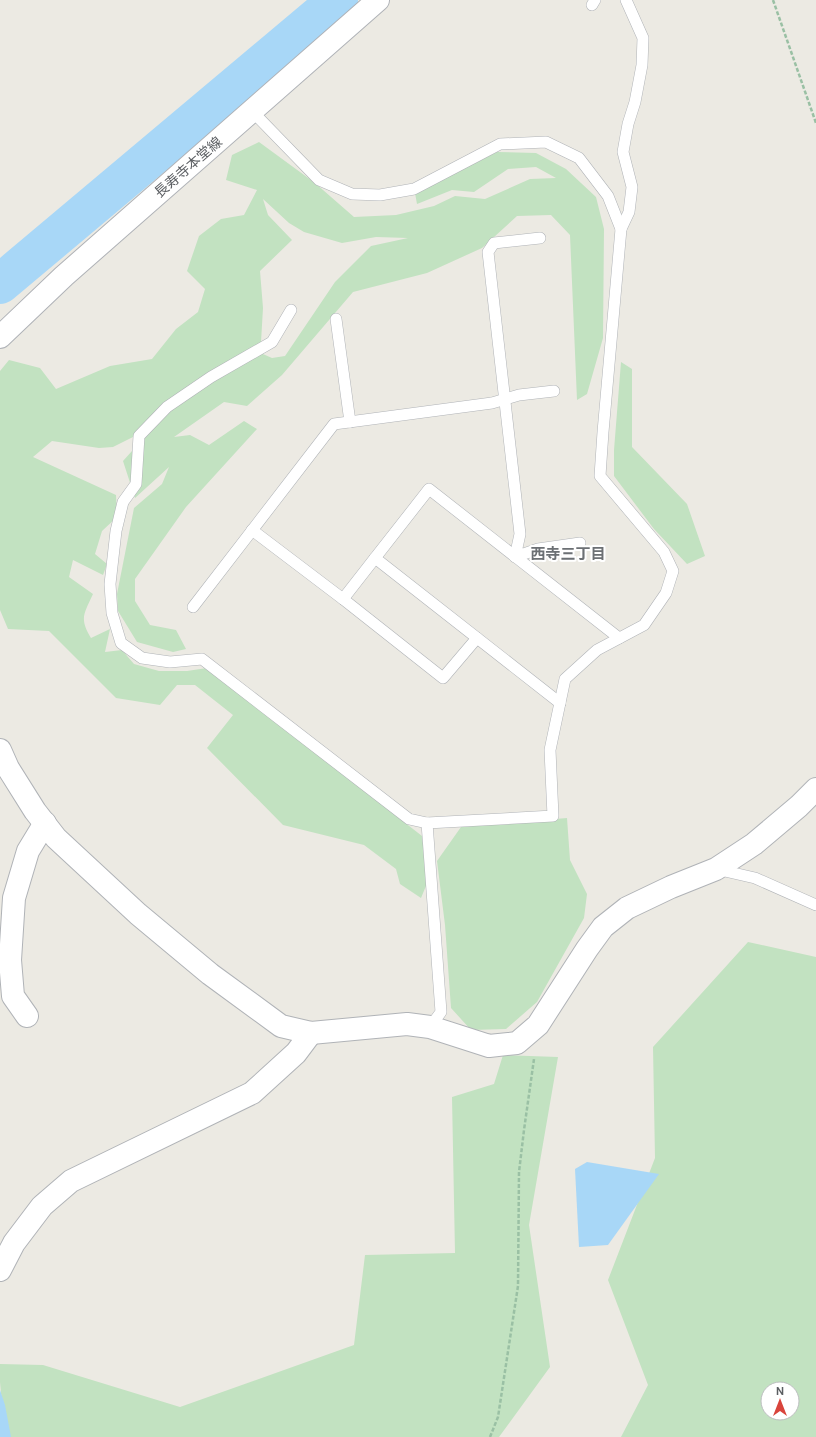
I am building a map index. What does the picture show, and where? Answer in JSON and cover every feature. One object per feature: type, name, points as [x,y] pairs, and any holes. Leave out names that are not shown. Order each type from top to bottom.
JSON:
[{"type":"street","name":"長寿寺本堂線","points":[[0,337],[64,276],[378,0]]},
{"type":"street","points":[[0,750],[8,768],[35,811],[56,838],[138,914],[210,974],[281,1026],[311,1033],[407,1024],[430,1027],[489,1046],[517,1043],[538,1025],[603,926],[626,908],[671,887],[716,869],[754,844],[799,806],[816,789]]},
{"type":"street","points":[[27,1016],[13,996],[10,960],[14,898],[28,851],[45,823]]},
{"type":"street","points":[[0,1270],[14,1243],[42,1206],[71,1181],[252,1093],[296,1053],[311,1033]]},
{"type":"lane","points":[[291,310],[272,342],[211,376],[174,402],[138,436],[136,484],[122,502],[116,531],[110,584],[112,613],[121,643],[142,658],[170,662],[202,659],[409,819],[427,823],[553,816],[550,750],[565,679],[597,650],[644,625],[666,593],[673,572],[664,552],[600,476],[602,432],[621,229],[629,212],[632,187],[624,152],[628,124],[635,102],[642,64],[642,38],[626,0]]},
{"type":"lane","points":[[252,111],[319,180],[352,194],[380,195],[414,189],[500,144],[546,142],[578,158],[608,196],[621,229]]},
{"type":"lane","points":[[515,556],[520,534],[488,252],[494,243],[540,238]]},
{"type":"lane","points":[[336,319],[350,422]]},
{"type":"lane","points":[[193,607],[334,424],[492,404],[519,395],[554,391]]},
{"type":"lane","points":[[343,599],[429,489],[620,638]]},
{"type":"lane","points":[[252,530],[443,678],[477,638]]},
{"type":"lane","points":[[515,556],[538,549],[580,543]]},
{"type":"lane","points":[[375,558],[560,703]]},
{"type":"lane","points":[[427,823],[442,1012],[430,1027]]},
{"type":"lane","points":[[716,869],[755,878],[816,905]]},
{"type":"path","points":[[773,0],[816,123]]},
{"type":"path","points":[[490,1437],[498,1417],[518,1286],[519,1172],[538,1025]]},
{"type":"green space","points":[[259,142],[315,183],[354,217],[396,215],[434,206],[455,196],[485,199],[530,179],[556,178],[536,167],[508,169],[474,192],[452,190],[417,204],[415,193],[497,152],[536,153],[566,169],[596,197],[604,229],[603,338],[587,394],[577,400],[570,235],[551,215],[517,216],[482,248],[427,273],[353,292],[282,375],[247,406],[224,402],[174,437],[190,435],[209,445],[244,421],[257,429],[186,507],[135,579],[135,601],[150,625],[176,630],[186,649],[173,652],[137,642],[118,611],[117,594],[134,508],[162,484],[169,467],[135,498],[123,461],[175,403],[256,351],[272,358],[285,356],[335,282],[371,246],[408,238],[376,237],[342,243],[304,232],[289,223],[263,199],[268,215],[292,240],[260,271],[263,308],[261,342],[164,408],[133,437],[113,447],[99,448],[52,441],[33,457],[116,495],[117,517],[102,531],[95,554],[107,564],[103,575],[73,560],[69,577],[93,594],[84,616],[85,626],[91,638],[110,629],[105,652],[122,650],[134,664],[159,671],[187,671],[207,668],[422,836],[428,881],[421,898],[400,884],[396,869],[364,845],[283,825],[207,748],[233,715],[195,685],[177,685],[160,705],[116,698],[49,631],[8,629],[0,610],[0,371],[9,360],[40,368],[56,389],[110,366],[152,359],[176,329],[198,312],[205,289],[187,271],[199,236],[221,219],[244,215],[257,190],[226,180],[232,155]]},
{"type":"green space","points":[[621,362],[632,369],[632,447],[687,504],[705,556],[687,564],[654,529],[614,476],[614,450]]},
{"type":"green space","points":[[567,818],[570,860],[587,894],[584,918],[537,1002],[506,1029],[471,1030],[451,1008],[445,925],[437,861],[461,827]]},
{"type":"green space","points":[[748,942],[816,957],[816,1437],[621,1437],[648,1385],[608,1280],[655,1158],[653,1047]]},
{"type":"green space","points":[[503,1055],[558,1057],[529,1225],[550,1367],[499,1437],[5,1437],[0,1382],[0,1364],[43,1365],[180,1407],[354,1345],[365,1255],[455,1253],[452,1097],[494,1084]]},
{"type":"water","points":[[587,1162],[659,1174],[608,1245],[579,1247],[575,1169]]},
{"type":"water","points":[[0,1390],[5,1405],[11,1437],[0,1437]]},
{"type":"waterway","points":[[0,284],[338,0]]},
{"type":"district","name":"西寺三丁目","points":[[568,554]]}]
